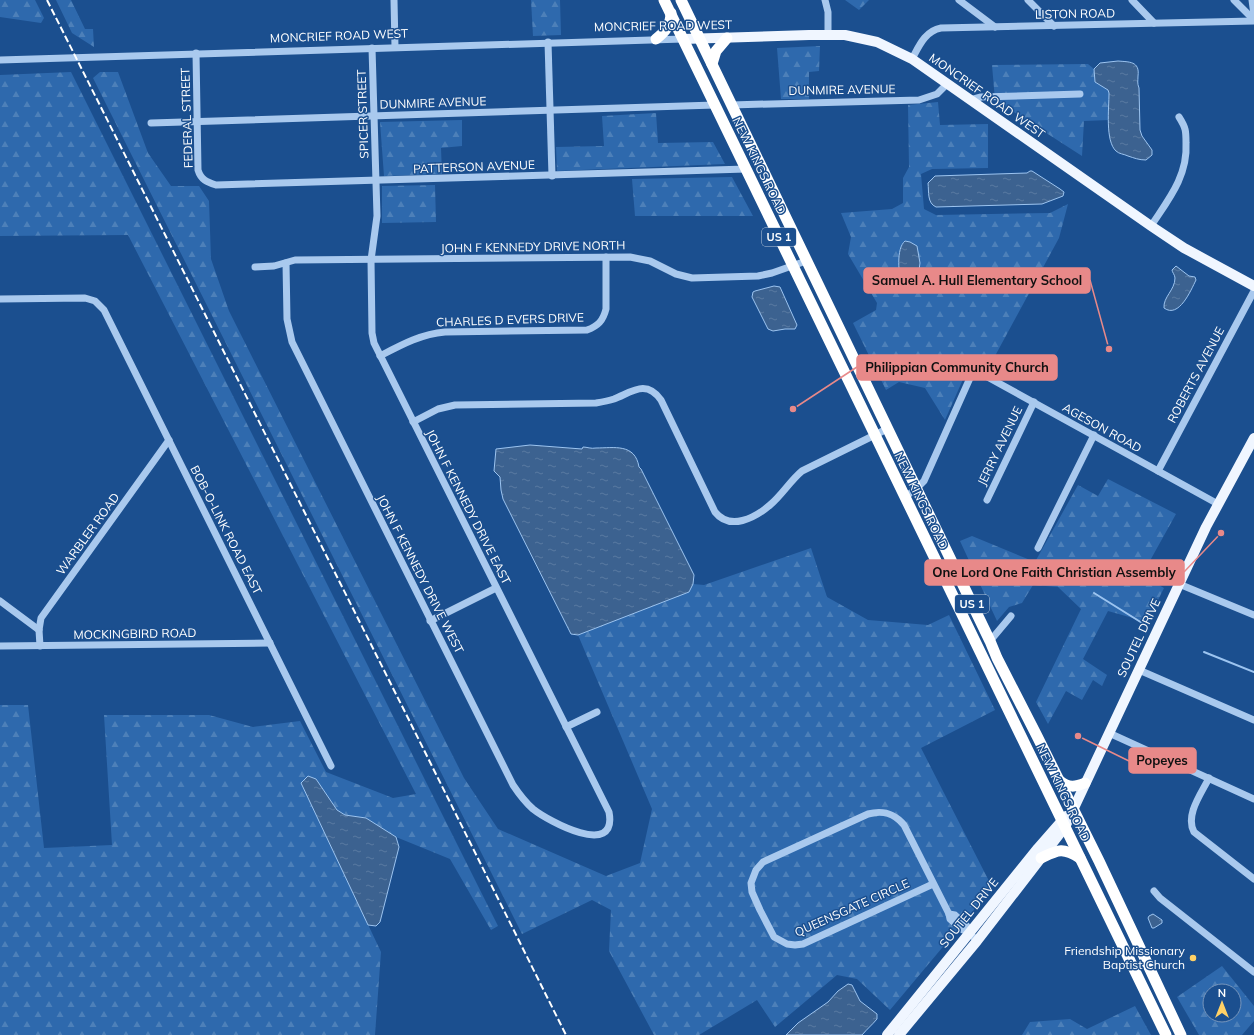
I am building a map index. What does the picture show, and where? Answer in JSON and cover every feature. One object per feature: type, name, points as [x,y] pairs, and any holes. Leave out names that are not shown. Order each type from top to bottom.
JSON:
[{"type":"highway","name":"NEW KINGS ROAD","points":[[664,0],[1166,1035]]},
{"type":"highway","name":"NEW KINGS ROAD","points":[[681,0],[997,658],[1060,780],[1181,1035]]},
{"type":"highway","points":[[656,39],[668,27],[671,20],[671,13]]},
{"type":"highway","points":[[712,64],[716,52],[728,38]]},
{"type":"highway","points":[[1060,780],[1065,785],[1070,786],[1077,786],[1086,783]]},
{"type":"highway","points":[[1040,858],[1057,850],[1064,850],[1080,858]]},
{"type":"main road","name":"MONCRIEF ROAD WEST","points":[[683,39],[844,35],[877,42],[912,59],[1184,248],[1254,286]]},
{"type":"main road","name":"SOUTEL DRIVE","points":[[899,1035],[972,934],[1040,858],[1073,809],[1218,504],[1254,438]]},
{"type":"main road","name":"SOUTEL DRIVE","points":[[887,1035],[1064,824]]},
{"type":"street","points":[[394,0],[395,47]]},
{"type":"street","points":[[825,0],[828,12],[828,35]]},
{"type":"street","points":[[959,0],[995,27]]},
{"type":"street","points":[[1028,0],[1054,26]]},
{"type":"street","points":[[1132,0],[1154,23]]},
{"type":"street","points":[[1234,0],[1254,20]]},
{"type":"street","points":[[1252,0],[1254,15]]},
{"type":"street","name":"LISTON ROAD","points":[[912,59],[925,37],[935,29],[1254,20]]},
{"type":"street","name":"MONCRIEF ROAD WEST","points":[[0,60],[683,39]]},
{"type":"street","points":[[548,42],[552,176]]},
{"type":"street","name":"SPICER STREET","points":[[372,48],[376,180]]},
{"type":"street","name":"FEDERAL STREET","points":[[196,53],[198,170],[203,180]]},
{"type":"street","name":"DUNMIRE AVENUE","points":[[732,105],[919,100],[937,94],[947,84]]},
{"type":"street","points":[[970,100],[981,97],[1080,94]]},
{"type":"street","name":"DUNMIRE AVENUE","points":[[151,122],[715,105]]},
{"type":"street","points":[[1151,226],[1173,193],[1181,178],[1185,165],[1186,127],[1179,117]]},
{"type":"street","name":"PATTERSON AVENUE","points":[[203,180],[216,185],[746,169]]},
{"type":"street","name":"JOHN F KENNEDY DRIVE EAST","points":[[376,180],[377,216],[371,260],[373,338],[380,356],[609,812],[610,823],[607,828]]},
{"type":"street","name":"JOHN F KENNEDY DRIVE NORTH","points":[[255,267],[274,266],[295,260],[606,257],[640,258],[650,261],[676,274],[692,278],[758,276],[772,273],[806,261]]},
{"type":"street","name":"CHARLES D EVERS DRIVE","points":[[380,356],[415,339],[435,333],[587,330],[593,328],[600,324],[606,310],[606,257]]},
{"type":"street","name":"JOHN F KENNEDY DRIVE WEST","points":[[286,263],[287,319],[292,342],[513,785],[533,809],[553,821],[585,834],[595,836],[600,835],[607,828]]},
{"type":"street","name":"ROBERTS AVENUE","points":[[1158,470],[1254,291]]},
{"type":"street","name":"BOB-O-LINK ROAD EAST","points":[[0,299],[85,298],[95,301],[104,310],[331,766]]},
{"type":"street","name":"AGESON ROAD","points":[[916,489],[924,481],[929,472],[970,378],[976,374],[982,374],[1218,504]]},
{"type":"street","points":[[413,422],[438,409],[455,405],[591,403],[614,398],[633,390],[646,389],[657,394],[661,400],[715,512],[722,519],[734,522],[741,521],[764,510],[802,471],[887,429]]},
{"type":"street","name":"JERRY AVENUE","points":[[987,500],[1034,402]]},
{"type":"street","points":[[1038,548],[1094,435]]},
{"type":"street","name":"WARBLER ROAD","points":[[40,646],[39,630],[41,618],[169,440]]},
{"type":"street","points":[[905,497],[916,489]]},
{"type":"street","points":[[1179,584],[1254,615]]},
{"type":"street","points":[[430,621],[496,588]]},
{"type":"street","points":[[0,601],[39,630]]},
{"type":"street","points":[[990,641],[1011,616]]},
{"type":"street","name":"MOCKINGBIRD ROAD","points":[[0,646],[270,644]]},
{"type":"street","points":[[984,660],[997,658]]},
{"type":"street","points":[[1139,670],[1254,720]]},
{"type":"street","points":[[566,727],[597,712]]},
{"type":"street","points":[[1109,733],[1254,799]]},
{"type":"street","points":[[1209,778],[1193,812],[1191,826],[1194,832],[1254,879]]},
{"type":"street","name":"QUEENSGATE CIRCLE","points":[[933,884],[803,944],[795,946],[781,942],[774,937],[752,892],[751,884],[756,870],[763,862],[868,814],[882,812],[893,815],[904,825],[949,914],[950,919],[963,930],[972,934]]},
{"type":"street","points":[[1154,891],[1160,898],[1254,972]]},
{"type":"street","points":[[1147,995],[1158,988]]},
{"type":"green space","points":[[0,0],[35,0],[44,18],[41,23],[0,17]]},
{"type":"green space","points":[[56,0],[71,0],[85,29],[93,29],[94,47],[72,33]]},
{"type":"green space","points":[[531,0],[560,0],[561,35],[533,36]]},
{"type":"green space","points":[[845,0],[869,0],[859,10]]},
{"type":"green space","points":[[820,46],[819,71],[809,72],[809,99],[781,99],[777,48]]},
{"type":"green space","points":[[1088,64],[1094,69],[1095,82],[1108,90],[1110,93],[1109,120],[1084,121],[1082,156],[995,100],[992,65]]},
{"type":"green space","points":[[71,72],[498,926],[491,930],[450,859],[396,837],[366,818],[345,815],[337,810],[316,779],[308,776],[301,783],[381,952],[375,1035],[0,1035],[0,705],[28,705],[44,848],[112,845],[104,715],[209,715],[253,727],[300,721],[326,772],[393,798],[416,794],[128,235],[0,236],[0,75]]},
{"type":"green space","points":[[100,72],[118,72],[148,153],[171,186],[199,186],[209,201],[211,259],[229,311],[464,778],[498,829],[606,876],[640,863],[652,809],[578,635],[689,592],[693,584],[704,585],[811,548],[827,597],[868,620],[928,625],[949,615],[995,710],[921,748],[989,881],[988,893],[890,1010],[857,979],[837,975],[775,1027],[757,1000],[699,1035],[654,1035],[609,951],[611,910],[592,900],[522,934],[93,78]]},
{"type":"green space","points":[[938,102],[940,125],[988,124],[988,168],[932,169],[921,174],[924,209],[936,215],[1050,213],[1068,204],[1059,238],[989,367],[975,364],[968,368],[945,420],[925,388],[899,382],[886,390],[853,323],[876,310],[877,303],[848,254],[851,237],[841,213],[892,209],[903,203],[903,178],[909,167],[908,105]]},
{"type":"green space","points":[[656,113],[658,143],[713,142],[725,164],[557,171],[556,147],[604,146],[602,116]]},
{"type":"green space","points":[[462,120],[462,146],[441,148],[442,174],[384,176],[380,122]]},
{"type":"green space","points":[[732,177],[753,216],[635,216],[632,179]]},
{"type":"green space","points":[[435,185],[436,222],[382,223],[382,186]]},
{"type":"green space","points":[[1108,479],[1176,514],[1142,575],[1164,588],[1147,622],[1108,611],[1083,659],[1107,675],[1102,686],[1093,680],[1082,700],[1066,691],[1048,724],[1036,702],[1081,609],[1058,587],[1033,585],[1022,603],[1009,607],[997,621],[960,541],[972,536],[1035,562],[1078,485],[1098,496]]},
{"type":"green space","points":[[1222,966],[1236,983],[1202,983],[1202,1023],[1242,1023],[1242,991],[1254,1006],[1254,1021],[1242,1035],[1199,1035],[1177,997]]},
{"type":"green space","points":[[1135,1006],[1151,1035],[1022,1035],[1030,1022],[1070,1019],[1087,1029]]},
{"type":"water","points":[[1118,61],[1133,63],[1137,67],[1140,130],[1142,136],[1152,150],[1152,155],[1146,160],[1137,159],[1119,153],[1116,151],[1110,140],[1108,124],[1109,93],[1108,90],[1095,82],[1094,69],[1100,63]]},
{"type":"water","points":[[1030,171],[1064,192],[1063,196],[1042,204],[936,207],[930,200],[928,183],[935,176],[1027,173]]},
{"type":"water","points":[[905,241],[917,246],[920,263],[916,291],[911,292],[903,286],[899,269],[900,250]]},
{"type":"water","points":[[1176,266],[1189,276],[1195,277],[1196,280],[1184,302],[1175,310],[1169,310],[1164,308],[1164,304],[1173,286],[1175,277],[1172,270]]},
{"type":"water","points":[[774,286],[780,287],[797,325],[795,329],[773,331],[768,329],[752,297],[753,292],[755,291]]},
{"type":"water","points":[[530,445],[582,449],[583,447],[623,448],[633,454],[637,459],[639,467],[694,575],[693,584],[689,592],[578,635],[571,634],[503,499],[500,477],[494,471],[496,449]]},
{"type":"water","points":[[308,776],[316,779],[337,810],[345,815],[366,818],[396,837],[399,847],[380,922],[376,926],[368,925],[301,783]]},
{"type":"water","points":[[1153,914],[1162,920],[1162,923],[1152,928],[1148,918]]},
{"type":"water","points":[[848,984],[852,985],[860,1001],[877,1014],[877,1019],[862,1035],[786,1035],[798,1023],[828,1002],[838,991]]},
{"type":"waterway","points":[[1094,593],[1147,626]]},
{"type":"waterway","points":[[1204,652],[1254,672]]},
{"type":"railway","points":[[47,0],[566,1035]]},
{"type":"place","name":"Samuel A. Hull Elementary School","points":[[1109,349]]},
{"type":"place","name":"Philippian Community Church","points":[[793,409]]},
{"type":"place","name":"One Lord One Faith Christian Assembly","points":[[1221,533]]},
{"type":"place","name":"Popeyes","points":[[1078,736]]},
{"type":"place","name":"Friendship Missionary Baptist Church","points":[[1193,958]]}]
